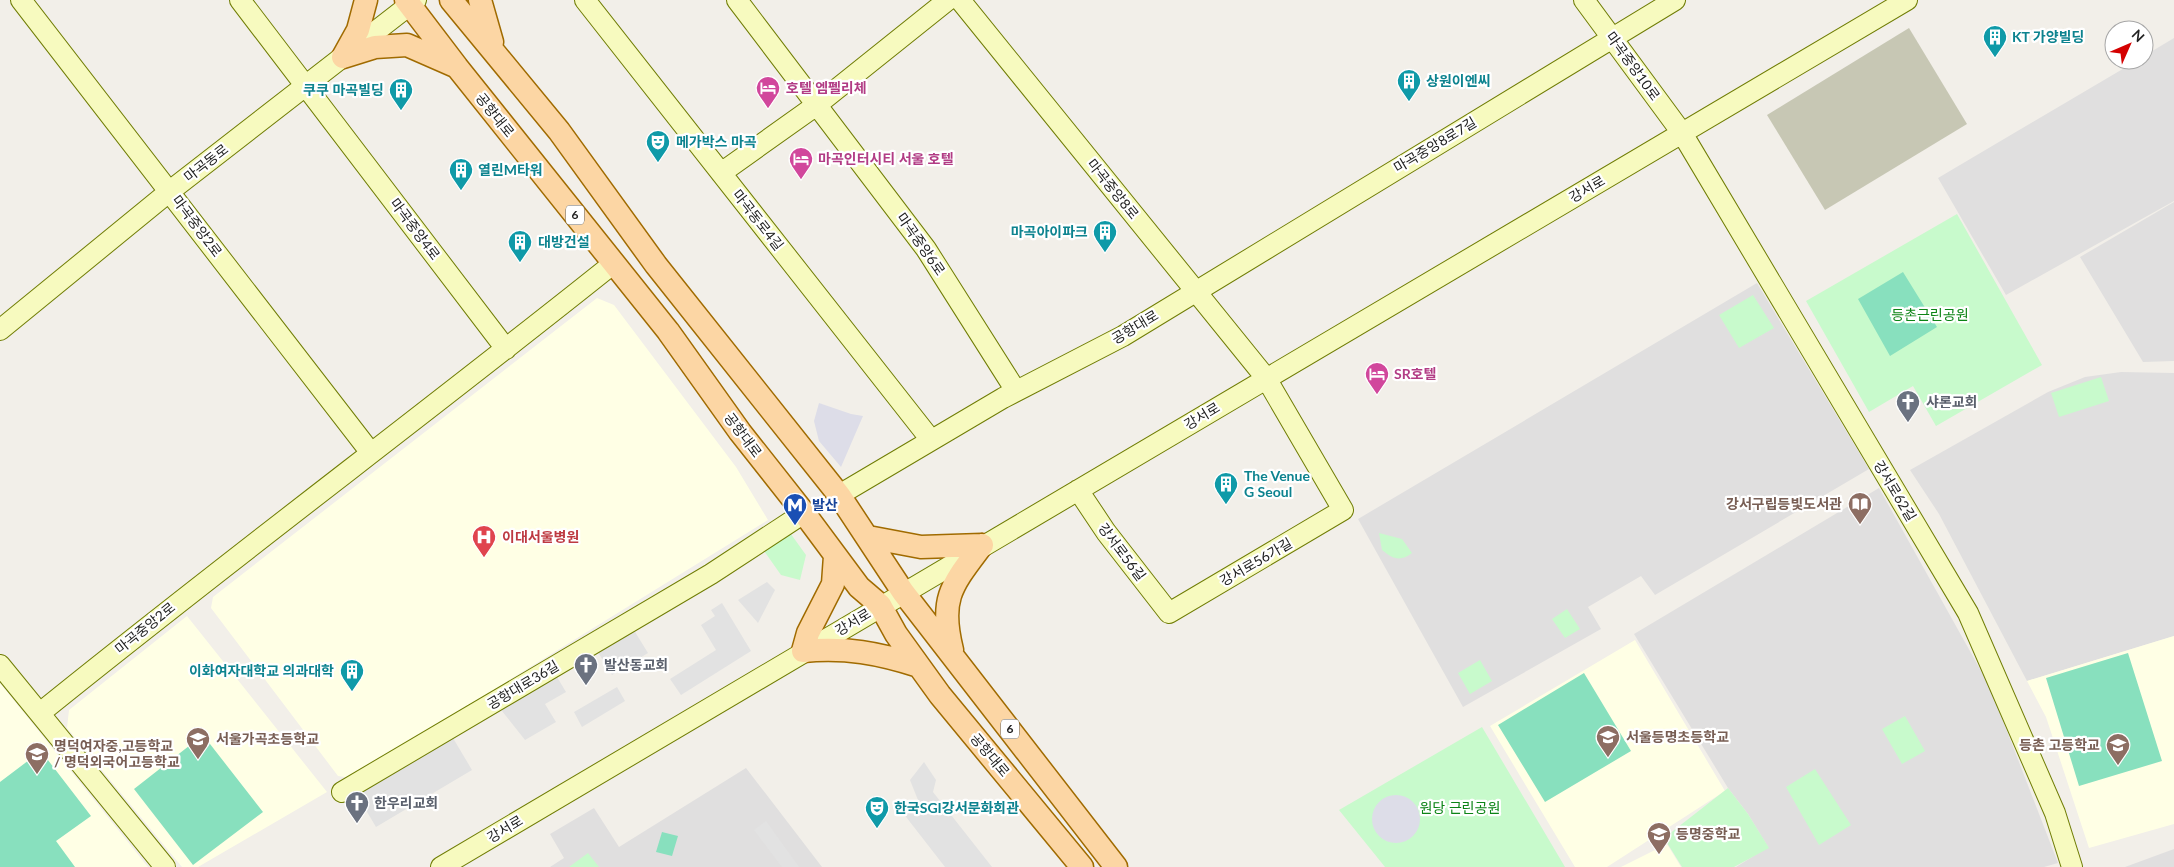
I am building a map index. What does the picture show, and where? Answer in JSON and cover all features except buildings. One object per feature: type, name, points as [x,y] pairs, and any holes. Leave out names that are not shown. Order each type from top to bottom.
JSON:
[{"type":"main road","points":[[342,57],[358,30],[366,0]]},
{"type":"main road","name":"6","points":[[451,0],[559,131],[656,266],[839,495],[903,592],[1116,867]]},
{"type":"main road","points":[[480,0],[494,50]]},
{"type":"main road","name":"공항대로","points":[[411,1],[457,67],[668,331],[740,432],[859,587],[880,605],[896,634],[940,695],[1082,867]]},
{"type":"main road","points":[[342,57],[375,47],[407,45],[457,67]]},
{"type":"main road","points":[[868,537],[921,548],[982,545]]},
{"type":"main road","points":[[954,658],[946,628],[948,600],[954,582],[982,545]]},
{"type":"main road","points":[[835,556],[833,584],[808,633],[803,651],[830,649],[870,652],[920,666]]},
{"type":"street","name":"마곡중앙2로","points":[[21,0],[371,453]]},
{"type":"street","name":"마곡중앙4로","points":[[240,0],[306,84],[506,350]]},
{"type":"street","name":"마곡동로4길","points":[[585,0],[931,440]]},
{"type":"street","name":"마곡중앙6로","points":[[737,0],[818,104],[926,249],[1016,391]]},
{"type":"street","points":[[721,173],[818,104],[948,0]]},
{"type":"street","name":"마곡중앙8로","points":[[960,0],[1266,378]]},
{"type":"street","name":"마곡중앙10로","points":[[1584,0],[1682,133]]},
{"type":"street","name":"마곡중앙8로7길","points":[[1195,290],[1675,0]]},
{"type":"street","name":"강서로","points":[[441,867],[880,605],[1907,0]]},
{"type":"street","name":"마곡동로","points":[[0,330],[170,191],[411,1]]},
{"type":"street","name":"강서로62길","points":[[1682,133],[1968,613],[2055,813],[2072,867]]},
{"type":"street","points":[[506,350],[614,263]]},
{"type":"street","name":"공항대로","points":[[839,495],[1016,391],[1123,336],[1195,290]]},
{"type":"street","name":"마곡중앙2로","points":[[40,713],[184,597],[506,350]]},
{"type":"street","name":"강서로56가길","points":[[1168,613],[1343,510],[1266,378]]},
{"type":"street","name":"강서로56길","points":[[1078,490],[1106,532],[1168,613]]},
{"type":"street","name":"공항대로36길","points":[[342,792],[703,579],[804,513]]},
{"type":"street","points":[[0,665],[164,867]]},
{"type":"shaded area","points":[[1909,28],[1967,124],[1825,210],[1767,115]]},
{"type":"shaded area","points":[[2174,38],[2174,201],[2006,295],[1938,178],[2121,70],[2154,70],[2154,50]]},
{"type":"shaded area","points":[[2174,202],[2174,361],[2143,362],[2080,257]]},
{"type":"shaded area","points":[[1757,283],[1869,469],[1655,595],[1641,576],[1588,607],[1601,629],[1463,707],[1358,519]]},
{"type":"shaded area","name":"이대서울병원","points":[[597,298],[614,305],[736,467],[768,520],[351,778],[338,776],[211,608],[213,597]]},
{"type":"shaded area","points":[[2121,372],[2174,373],[2174,636],[2027,681],[1939,514],[1910,470],[2048,392],[2085,377]]},
{"type":"shaded area","points":[[819,403],[863,416],[841,467],[819,441],[814,421]]},
{"type":"shaded area","points":[[1879,488],[1990,687],[2058,863],[2044,867],[1736,867],[1768,847],[1748,814],[1728,788],[1634,634]]},
{"type":"shaded area","points":[[767,582],[775,590],[758,623],[738,600]]},
{"type":"shaded area","points":[[722,603],[751,651],[681,695],[670,679],[716,650],[701,625],[715,616],[711,610]]},
{"type":"shaded area","name":"서울가곡초등학교","points":[[187,616],[327,792],[198,867],[182,867],[67,728],[69,710]]},
{"type":"shaded area","points":[[632,627],[648,653],[612,675],[596,649]]},
{"type":"shaded area","name":"등촌 고등학교","points":[[2174,636],[2174,824],[2089,848],[2046,717],[2027,681]]},
{"type":"shaded area","name":"서울등명초등학교","points":[[1635,640],[1725,791],[1607,867],[1575,867],[1490,726]]},
{"type":"shaded area","points":[[554,672],[566,692],[545,704],[556,722],[525,740],[502,711],[503,702]]},
{"type":"shaded area","name":"명덕여자중,고등학교 / 명덕외국어고등학교","points":[[0,683],[148,867],[0,867]]},
{"type":"shaded area","points":[[617,687],[625,701],[582,727],[574,712]]},
{"type":"shaded area","points":[[450,733],[472,770],[376,827],[354,790]]},
{"type":"shaded area","points":[[924,762],[936,780],[933,792],[992,867],[945,867],[903,813],[918,800],[910,780]]},
{"type":"shaded area","points":[[746,768],[822,867],[550,867],[564,858],[550,834],[594,808],[619,847]]},
{"type":"shaded area","points":[[1396,795],[1405,797],[1413,802],[1418,810],[1420,819],[1418,828],[1413,836],[1405,841],[1396,843],[1387,841],[1379,836],[1374,828],[1372,819],[1374,810],[1379,802],[1387,797]]},
{"type":"shaded area","points":[[766,821],[799,867],[782,867],[754,830]]},
{"type":"shaded area","name":"등명중학교","points":[[1667,844],[1681,867],[1621,867]]},
{"type":"shaded area","points":[[2174,849],[2174,867],[2125,867]]},
{"type":"green space","name":"등촌근린공원","points":[[1957,214],[2042,365],[1936,426],[1913,386],[1869,412],[1806,301]]},
{"type":"green space","points":[[1903,272],[1937,327],[1890,356],[1858,299]]},
{"type":"green space","points":[[1753,295],[1774,328],[1739,348],[1719,315]]},
{"type":"green space","points":[[2101,377],[2109,401],[2059,417],[2051,393]]},
{"type":"green space","points":[[788,530],[806,555],[800,580],[781,575],[762,548]]},
{"type":"green space","points":[[1379,533],[1402,539],[1412,553],[1404,558],[1390,556],[1382,550]]},
{"type":"green space","points":[[1567,609],[1580,629],[1565,638],[1552,619]]},
{"type":"green space","points":[[2128,653],[2162,761],[2079,786],[2046,678]]},
{"type":"green space","points":[[1480,660],[1492,681],[1470,694],[1458,673]]},
{"type":"green space","points":[[1584,673],[1631,751],[1545,802],[1498,725]]},
{"type":"green space","points":[[1905,716],[1925,751],[1902,764],[1882,729]]},
{"type":"green space","name":"원당 근린공원","points":[[1482,727],[1565,867],[1385,867],[1339,810]]},
{"type":"green space","points":[[203,735],[263,812],[193,865],[134,789]]},
{"type":"green space","points":[[41,751],[91,816],[56,841],[75,867],[0,867],[0,782]]},
{"type":"green space","points":[[1815,769],[1851,825],[1819,845],[1786,787]]},
{"type":"green space","points":[[1728,788],[1748,814],[1769,848],[1734,867],[1682,867],[1664,838]]},
{"type":"green space","points":[[662,832],[678,836],[672,856],[656,852]]},
{"type":"green space","points":[[588,853],[599,867],[569,867]]},
{"type":"place","name":"KT 가양빌딩","points":[[1995,58]]},
{"type":"place","name":"상원이엔씨","points":[[1409,102]]},
{"type":"place","name":"호텔 엠펠리체","points":[[768,109]]},
{"type":"place","name":"쿠쿠 마곡빌딩","points":[[401,111]]},
{"type":"place","name":"메가박스 마곡","points":[[658,163]]},
{"type":"place","name":"마곡인터시티 서울 호텔","points":[[801,180]]},
{"type":"place","name":"열린M타워","points":[[461,191]]},
{"type":"place","name":"마곡아이파크","points":[[1105,253]]},
{"type":"place","name":"대방건설","points":[[520,263]]},
{"type":"place","name":"SR호텔","points":[[1377,395]]},
{"type":"place","name":"샤론교회","points":[[1908,423]]},
{"type":"place","name":"The Venue G Seoul","points":[[1226,505]]},
{"type":"place","name":"강서구립등빛도서관","points":[[1860,525]]},
{"type":"place","name":"발산","points":[[795,526]]},
{"type":"place","name":"이대서울병원","points":[[484,558]]},
{"type":"place","name":"발산동교회","points":[[586,686]]},
{"type":"place","name":"이화여자대학교 의과대학","points":[[352,692]]},
{"type":"place","name":"서울등명초등학교","points":[[1608,758]]},
{"type":"place","name":"서울가곡초등학교","points":[[198,760]]},
{"type":"place","name":"등촌 고등학교","points":[[2118,766]]},
{"type":"place","name":"명덕여자중,고등학교 / 명덕외국어고등학교","points":[[37,775]]},
{"type":"place","name":"한우리교회","points":[[357,824]]},
{"type":"place","name":"한국SGI강서문화회관","points":[[877,829]]},
{"type":"place","name":"등명중학교","points":[[1659,855]]}]
